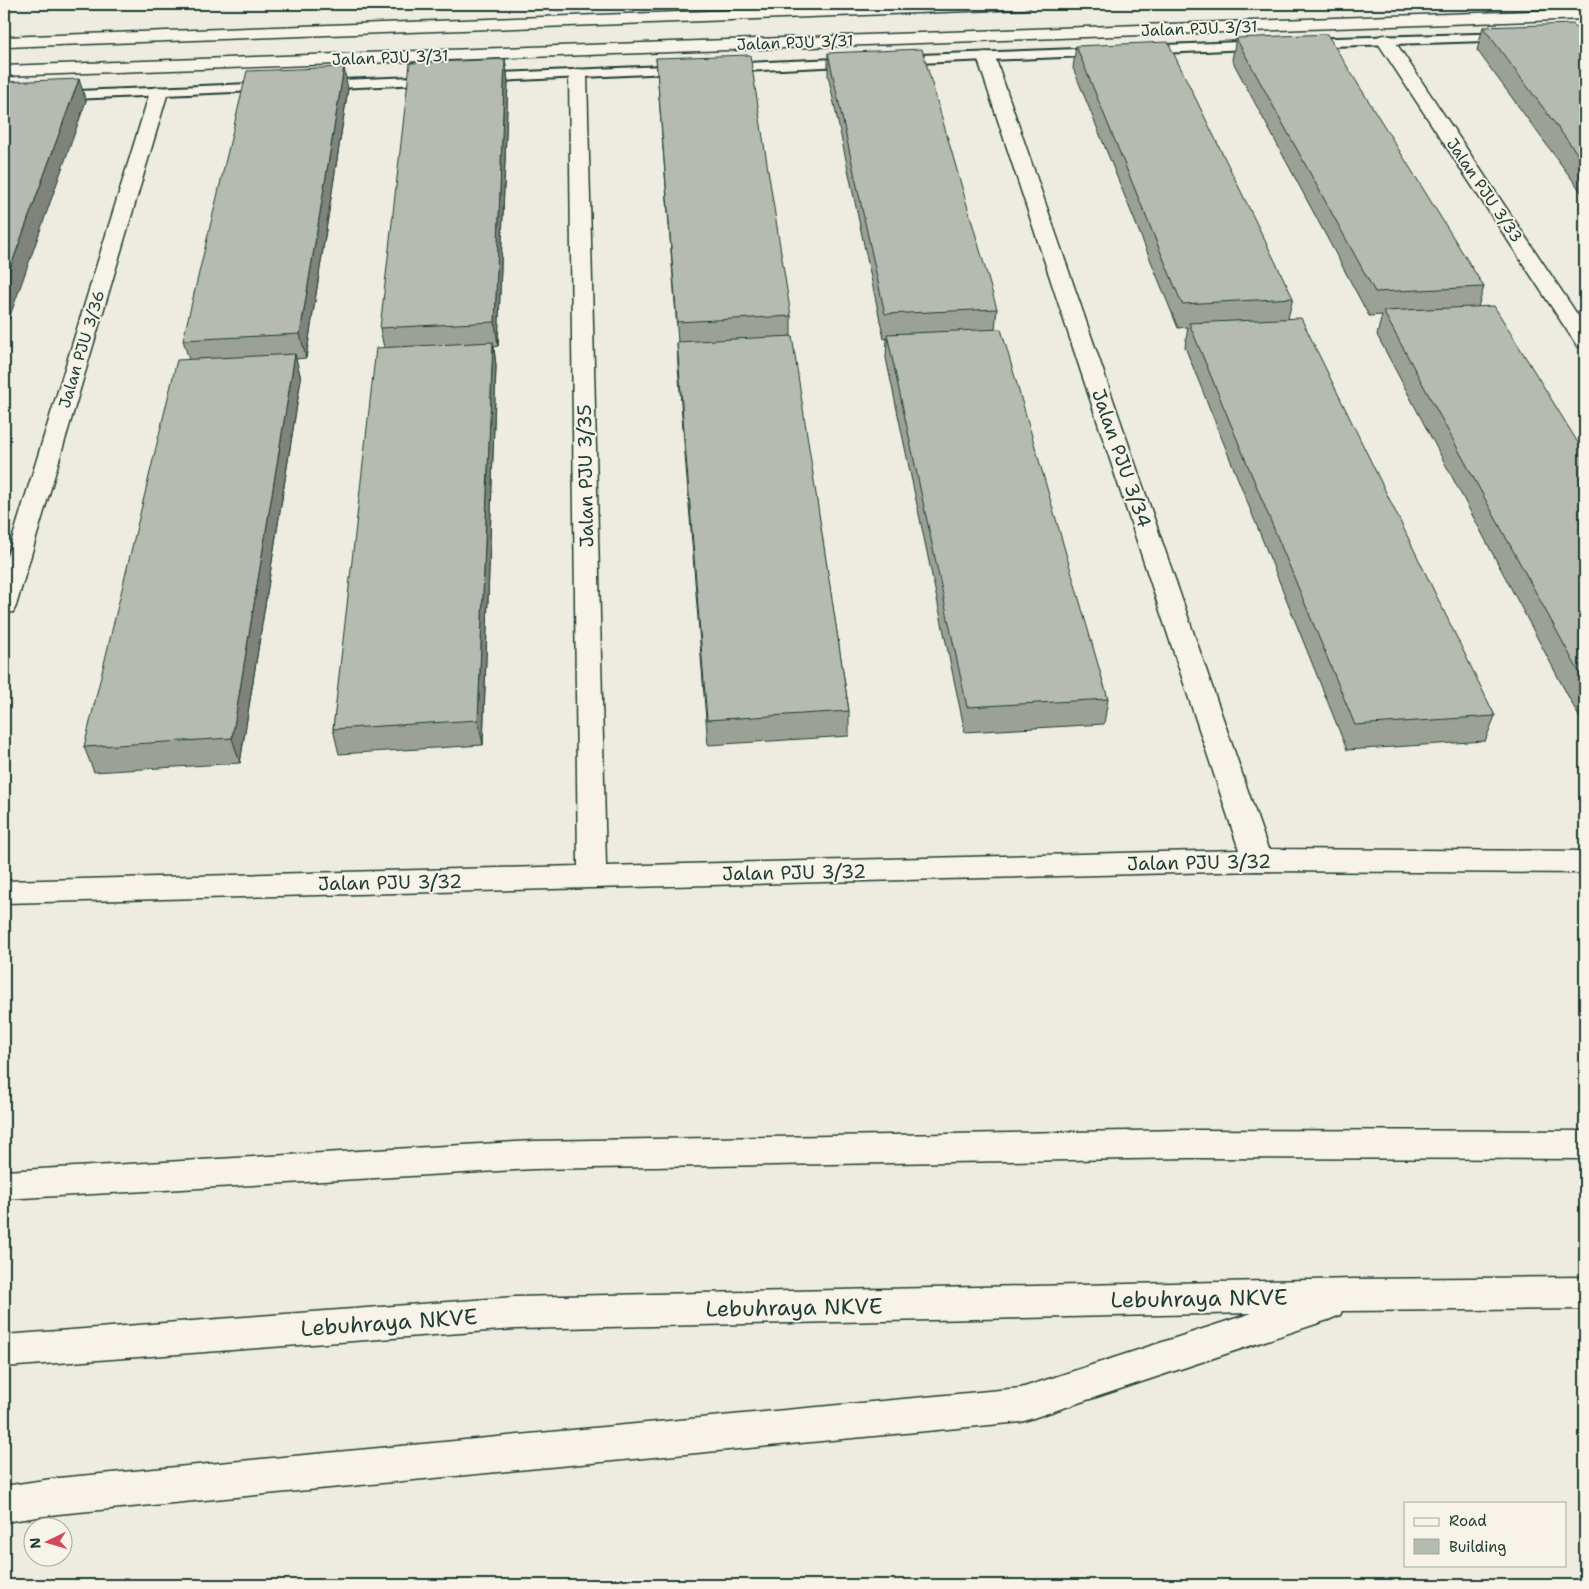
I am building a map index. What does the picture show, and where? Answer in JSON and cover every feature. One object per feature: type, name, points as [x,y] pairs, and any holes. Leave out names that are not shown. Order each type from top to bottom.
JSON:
[{"type":"main road","name":"Jalan PJU 3/31","points":[[4,42],[1023,4]]},
{"type":"main road","name":"Jalan PJU 3/31","points":[[4,71],[1585,14]]},
{"type":"main road","name":"Jalan PJU 3/33","points":[[1385,40],[1585,341]]},
{"type":"main road","name":"Jalan PJU 3/34","points":[[986,57],[1257,860]]},
{"type":"main road","name":"Jalan PJU 3/35","points":[[578,74],[592,877]]},
{"type":"main road","name":"Jalan PJU 3/36","points":[[4,606],[159,92]]},
{"type":"main road","name":"Jalan PJU 3/32","points":[[4,892],[1257,860],[1585,862]]},
{"type":"main road","points":[[4,1185],[534,1156],[1188,1144],[1585,1145]]},
{"type":"main road","name":"Lebuhraya NKVE","points":[[4,1351],[515,1313],[1355,1295],[1585,1293]]},
{"type":"main road","points":[[4,1504],[58,1496],[1020,1404],[1355,1295]]},
{"type":"lane","points":[[4,98],[1280,44],[1585,35]]},
{"type":"building","points":[[1573,24],[1585,39],[1585,164],[1483,27]]},
{"type":"building","points":[[1327,34],[1484,287],[1375,292],[1236,38]]},
{"type":"building","points":[[1168,42],[1293,298],[1182,304],[1076,46]]},
{"type":"building","points":[[922,49],[997,309],[885,314],[828,53]]},
{"type":"building","points":[[750,55],[791,316],[677,322],[656,58]]},
{"type":"building","points":[[505,59],[495,322],[380,328],[410,63]]},
{"type":"building","points":[[344,67],[300,334],[183,340],[247,71]]},
{"type":"building","points":[[79,79],[4,285],[4,82]]},
{"type":"building","points":[[1494,306],[1585,454],[1585,683],[1383,311]]},
{"type":"building","points":[[1301,318],[1495,716],[1355,725],[1189,323]]},
{"type":"building","points":[[1001,329],[1108,699],[967,707],[887,334]]},
{"type":"building","points":[[792,336],[849,711],[707,720],[677,342]]},
{"type":"building","points":[[493,342],[478,720],[333,729],[376,348]]},
{"type":"building","points":[[295,354],[232,738],[84,747],[177,360]]}]
